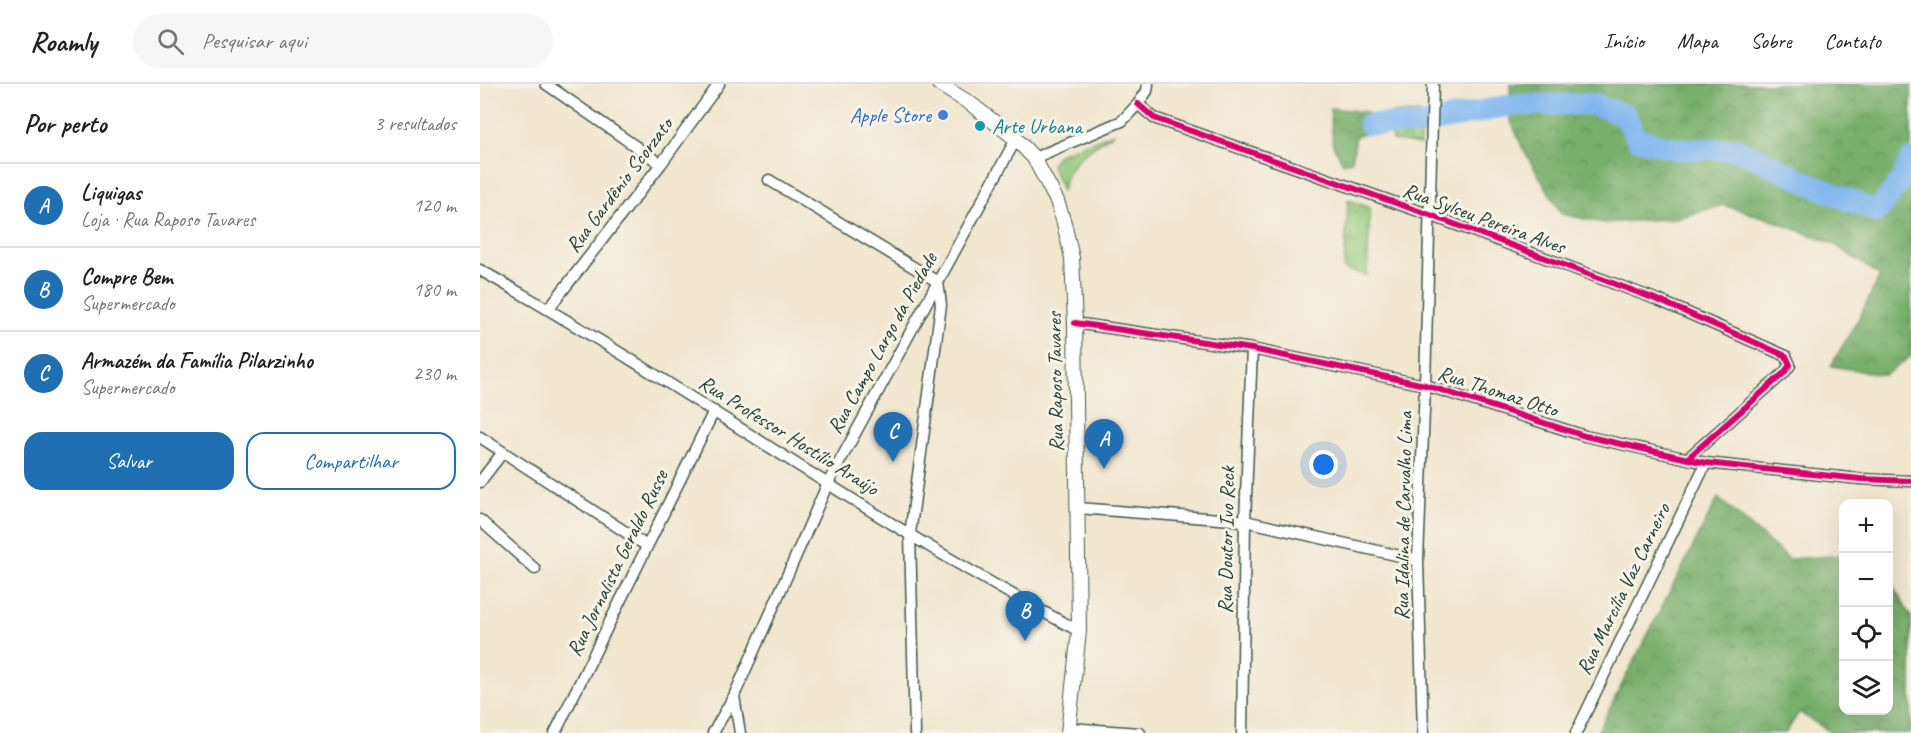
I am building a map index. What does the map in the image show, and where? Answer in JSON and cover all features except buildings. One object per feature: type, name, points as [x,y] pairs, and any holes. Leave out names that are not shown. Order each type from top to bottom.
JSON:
[{"type":"main road","name":"Rua Raposo Tavares","points":[[939,84],[1016,139],[1034,158],[1057,201],[1072,258],[1079,631],[1069,730]]},
{"type":"street","points":[[546,84],[661,164]]},
{"type":"street","name":"Rua Gardênio Scorzato","points":[[549,308],[661,164],[719,84]]},
{"type":"street","points":[[1034,158],[1122,121],[1138,104],[1147,91],[1148,84]]},
{"type":"street","name":"Rua Idalina de Carvalho Lima","points":[[1423,733],[1418,560],[1433,84]]},
{"type":"street","name":"Rua Sylseu Pereira Alves","points":[[1138,104],[1154,118],[1430,215],[1658,300],[1786,356],[1790,365],[1784,373],[1688,458]]},
{"type":"street","name":"Rua Campo Largo da Piedade","points":[[713,733],[734,696],[828,483],[1016,139]]},
{"type":"street","points":[[769,180],[938,282],[940,305],[910,534],[915,733]]},
{"type":"street","name":"Rua Professor Hostílio Araújo","points":[[480,270],[549,308],[910,534],[1079,631]]},
{"type":"street","name":"Rua Thomaz Otto","points":[[1075,323],[1252,349],[1425,385],[1585,436],[1706,463],[1860,479],[1911,481]]},
{"type":"street","name":"Rua Doutor Ivo Reck","points":[[1242,733],[1245,521],[1252,349]]},
{"type":"street","name":"Rua Jornalista Geraldo Russe","points":[[555,733],[714,411]]},
{"type":"street","points":[[480,437],[647,546]]},
{"type":"street","points":[[480,482],[503,452]]},
{"type":"street","name":"Rua Marcília Vaz Carneiro","points":[[1576,733],[1706,463]]},
{"type":"street","points":[[1078,508],[1245,521],[1418,560]]},
{"type":"street","points":[[480,520],[535,569]]},
{"type":"street","points":[[734,696],[740,733]]},
{"type":"street","points":[[1069,730],[1140,733]]},
{"type":"green space","points":[[1510,84],[1911,84],[1911,356],[1885,375],[1831,366],[1880,276],[1834,244],[1769,219],[1723,205],[1677,218],[1604,223],[1562,214],[1524,151],[1510,119]]},
{"type":"green space","points":[[1330,108],[1367,112],[1370,132],[1356,136],[1352,161],[1343,163],[1333,145]]},
{"type":"green space","points":[[1391,113],[1420,113],[1420,145],[1392,140]]},
{"type":"green space","points":[[1114,133],[1088,150],[1075,162],[1069,170],[1062,191],[1051,164],[1059,154]]},
{"type":"green space","points":[[1348,200],[1370,208],[1367,276],[1344,269]]},
{"type":"green space","points":[[1718,498],[1789,559],[1839,555],[1839,715],[1893,715],[1893,586],[1911,617],[1911,733],[1832,733],[1799,712],[1786,733],[1597,733]]},
{"type":"waterway","points":[[1369,124],[1421,125],[1510,105],[1592,104],[1625,115],[1637,139],[1677,149],[1737,149],[1877,212],[1903,178],[1911,159]]},
{"type":"cycle path","points":[[1138,104],[1154,118],[1430,215],[1658,300],[1786,356],[1790,365],[1784,373],[1688,458]]},
{"type":"cycle path","points":[[1075,323],[1252,349],[1425,385],[1585,436],[1706,463],[1860,479],[1911,481]]},
{"type":"place","name":"Apple Store","points":[[943,115]]},
{"type":"place","name":"Arte Urbana","points":[[980,126]]},
{"type":"place","name":"Armazém da Família Pilarzinho","points":[[893,462]]},
{"type":"place","name":"Liquigas","points":[[1104,469]]},
{"type":"place","name":"Compre Bem","points":[[1025,641]]}]
